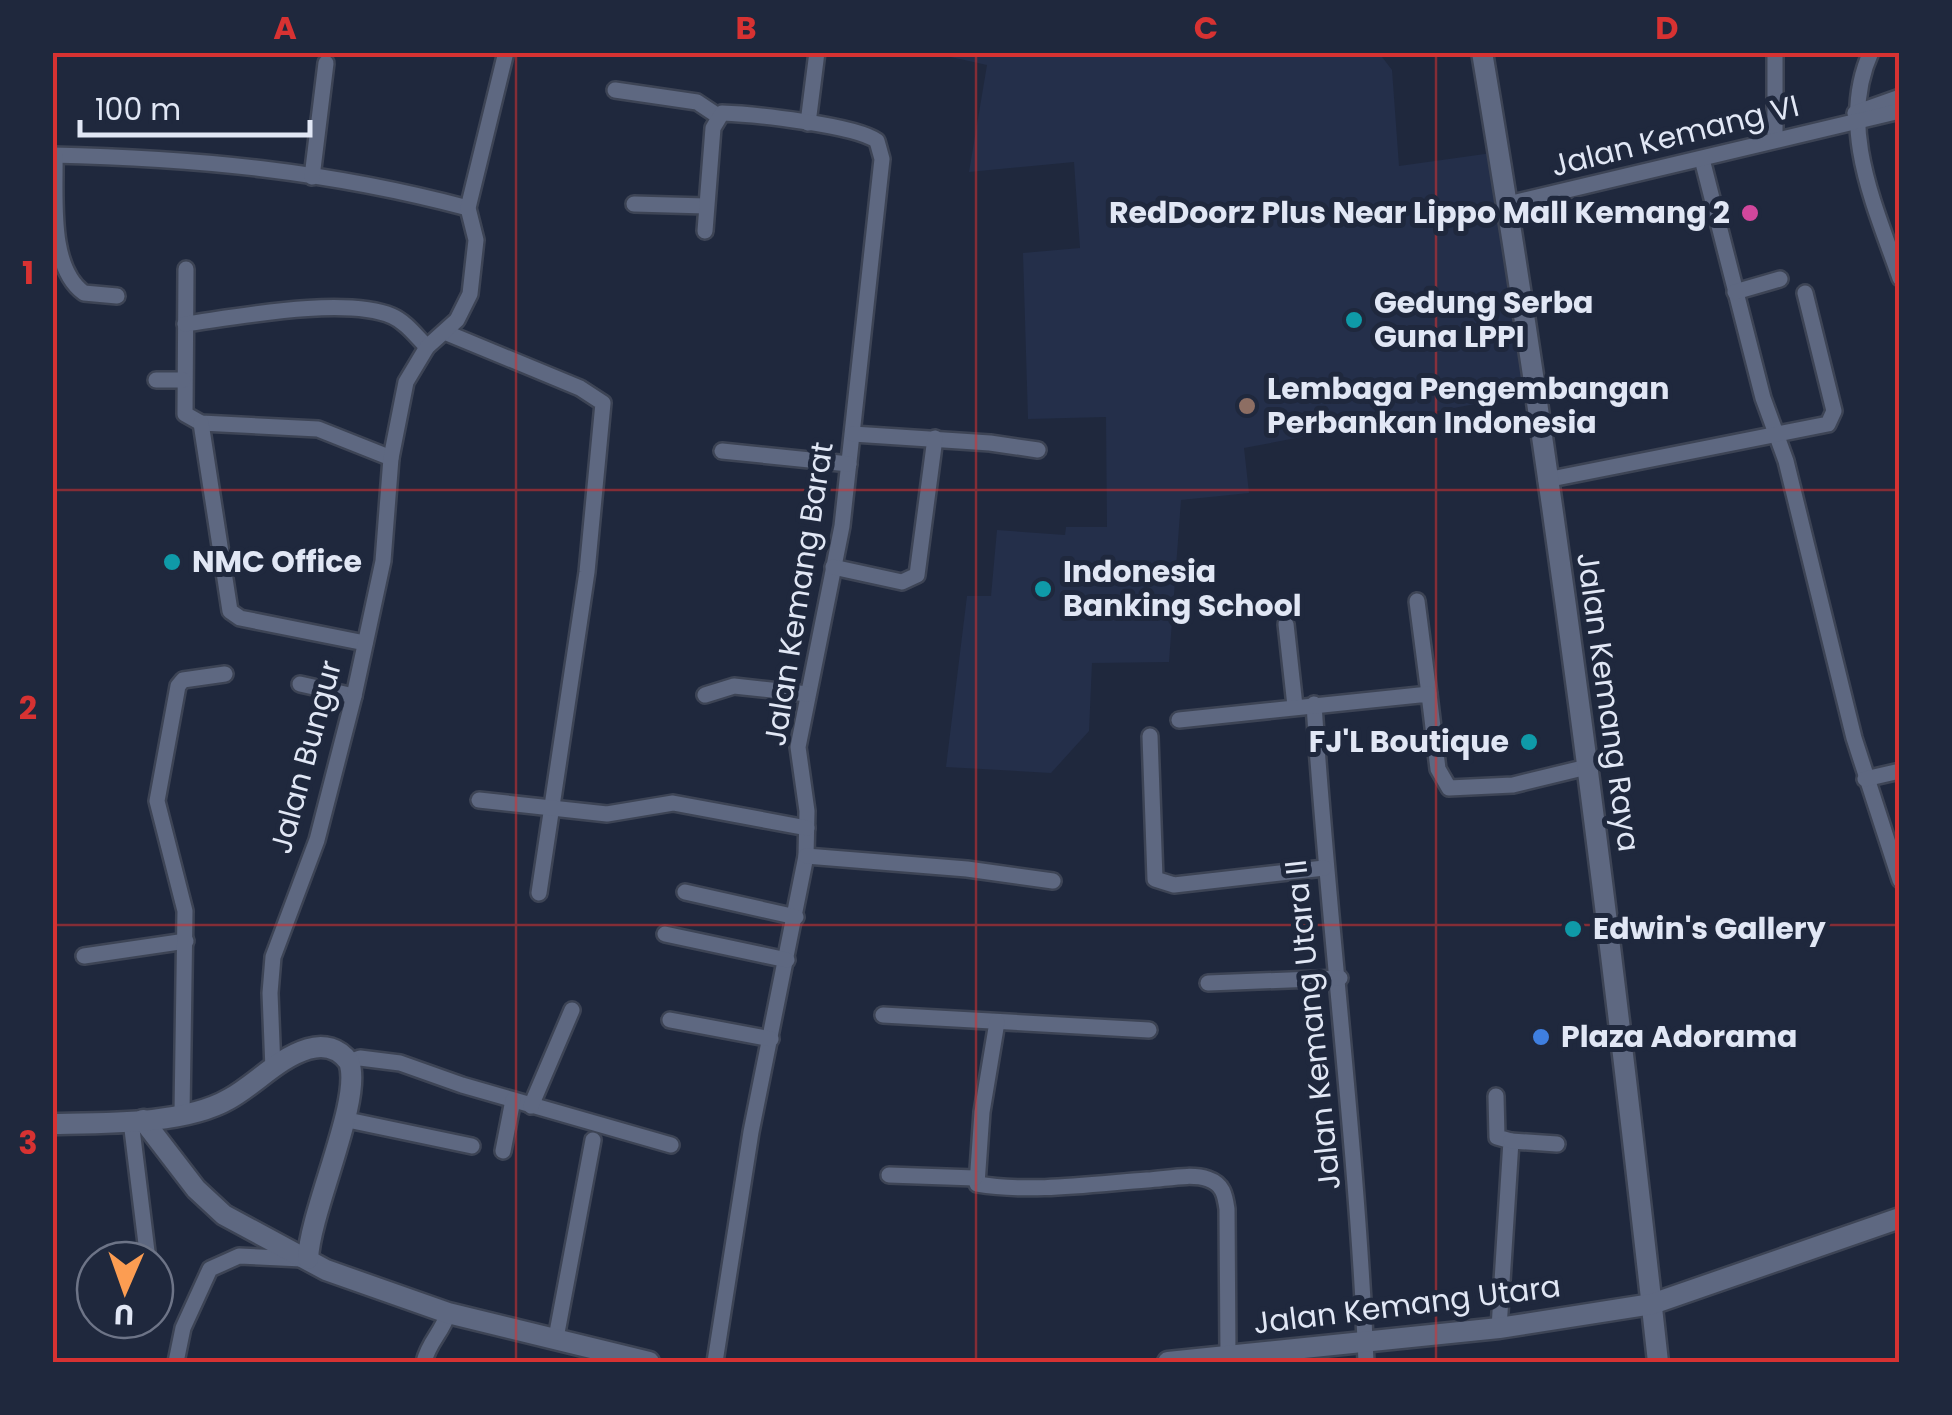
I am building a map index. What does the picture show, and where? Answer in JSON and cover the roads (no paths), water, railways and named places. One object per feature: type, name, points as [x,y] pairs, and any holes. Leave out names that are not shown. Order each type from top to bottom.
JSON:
[{"type":"street","name":"Jalan Bungur","points":[[273,1069],[270,993],[274,957],[317,840],[354,696],[383,561],[392,458],[406,382],[427,347],[447,332],[470,294],[476,240],[468,208],[506,52]]},
{"type":"street","points":[[808,124],[817,52]]},
{"type":"street","name":"Jalan Kemang Raya","points":[[1482,52],[1508,204],[1588,767],[1624,1036],[1658,1362]]},
{"type":"street","points":[[1776,52],[1776,138]]},
{"type":"street","points":[[1871,52],[1858,81],[1855,117],[1900,278]]},
{"type":"street","points":[[312,177],[326,63]]},
{"type":"street","name":"Jalan Kemang Barat","points":[[615,90],[696,102],[718,116],[728,113],[874,137],[881,152],[849,464],[798,747],[807,828],[806,856],[740,1190],[715,1362]]},
{"type":"street","points":[[1855,117],[1900,97]]},
{"type":"street","name":"Jalan Kemang VI","points":[[1508,204],[1702,159],[1855,117],[1900,110]]},
{"type":"street","points":[[705,231],[718,116]]},
{"type":"street","points":[[117,296],[84,294],[68,278],[57,222],[54,155],[190,158],[388,186],[468,208]]},
{"type":"street","points":[[1702,159],[1865,780],[1896,853],[1900,880]]},
{"type":"street","points":[[634,204],[706,206]]},
{"type":"street","points":[[186,269],[186,414],[202,423],[318,429],[392,458]]},
{"type":"street","points":[[1735,292],[1780,278]]},
{"type":"street","points":[[1546,480],[1776,431],[1815,427],[1833,419],[1805,293]]},
{"type":"street","points":[[185,324],[294,310],[382,313],[407,326],[427,347]]},
{"type":"street","points":[[447,332],[580,388],[603,403],[605,416],[587,572],[538,893]]},
{"type":"street","points":[[156,380],[183,380]]},
{"type":"street","points":[[202,423],[230,611],[256,622],[365,643]]},
{"type":"street","points":[[852,434],[935,438],[1038,450]]},
{"type":"street","points":[[833,567],[902,582],[917,575],[935,438]]},
{"type":"street","points":[[722,451],[849,464]]},
{"type":"street","points":[[1417,601],[1438,769],[1449,788],[1513,785],[1588,767]]},
{"type":"street","points":[[1286,624],[1295,706]]},
{"type":"street","points":[[182,1113],[185,911],[158,812],[157,790],[178,686],[183,680],[225,674]]},
{"type":"street","points":[[300,684],[354,696]]},
{"type":"street","points":[[705,695],[714,689],[744,685],[808,694]]},
{"type":"street","points":[[1180,720],[1429,694]]},
{"type":"street","name":"Jalan Kemang Utara II","points":[[1314,704],[1324,868],[1340,978],[1366,1352]]},
{"type":"street","points":[[1150,736],[1155,880],[1174,885],[1324,868]]},
{"type":"street","points":[[1865,780],[1900,771]]},
{"type":"street","points":[[479,800],[607,814],[674,803],[807,828]]},
{"type":"street","points":[[806,856],[966,869],[1053,882]]},
{"type":"street","points":[[685,892],[796,916]]},
{"type":"street","points":[[665,934],[787,960]]},
{"type":"street","points":[[84,956],[186,941]]},
{"type":"street","points":[[1208,983],[1340,978]]},
{"type":"street","points":[[531,1106],[572,1010]]},
{"type":"street","points":[[882,1015],[1149,1030]]},
{"type":"street","points":[[670,1020],[771,1039]]},
{"type":"street","points":[[997,1022],[976,1178],[982,1186],[1186,1177],[1205,1178],[1218,1184],[1225,1193],[1226,1209],[1228,1356]]},
{"type":"street","points":[[52,1124],[137,1121],[182,1113],[230,1099],[310,1048],[333,1048],[349,1062],[352,1088],[311,1232],[308,1259]]},
{"type":"street","points":[[349,1062],[360,1058],[400,1062],[531,1106],[671,1144]]},
{"type":"street","points":[[1496,1096],[1497,1136],[1511,1141],[1558,1144]]},
{"type":"street","points":[[502,1152],[514,1100]]},
{"type":"street","points":[[343,1119],[472,1146]]},
{"type":"street","points":[[137,1121],[224,1215],[338,1275],[448,1313],[649,1362]]},
{"type":"street","points":[[137,1121],[146,1240]]},
{"type":"street","points":[[556,1338],[593,1140]]},
{"type":"street","points":[[1499,1328],[1511,1141]]},
{"type":"street","points":[[890,1175],[976,1178]]},
{"type":"street","name":"Jalan Kemang Utara","points":[[1168,1362],[1366,1352],[1652,1304],[1900,1218]]},
{"type":"street","points":[[176,1362],[183,1328],[210,1269],[239,1256],[308,1259]]},
{"type":"street","points":[[424,1362],[430,1340],[443,1330],[448,1313]]},
{"type":"place","name":"RedDoorz Plus Near Lippo Mall Kemang 2","points":[[1750,213]]},
{"type":"place","name":"Gedung Serba Guna LPPI","points":[[1354,320]]},
{"type":"place","name":"Lembaga Pengembangan Perbankan Indonesia","points":[[1247,406]]},
{"type":"place","name":"NMC Office","points":[[172,562]]},
{"type":"place","name":"Indonesia Banking School","points":[[1043,589]]},
{"type":"place","name":"FJ'L Boutique","points":[[1529,742]]},
{"type":"place","name":"Edwin's Gallery","points":[[1573,929]]},
{"type":"place","name":"Plaza Adorama","points":[[1541,1037]]}]
